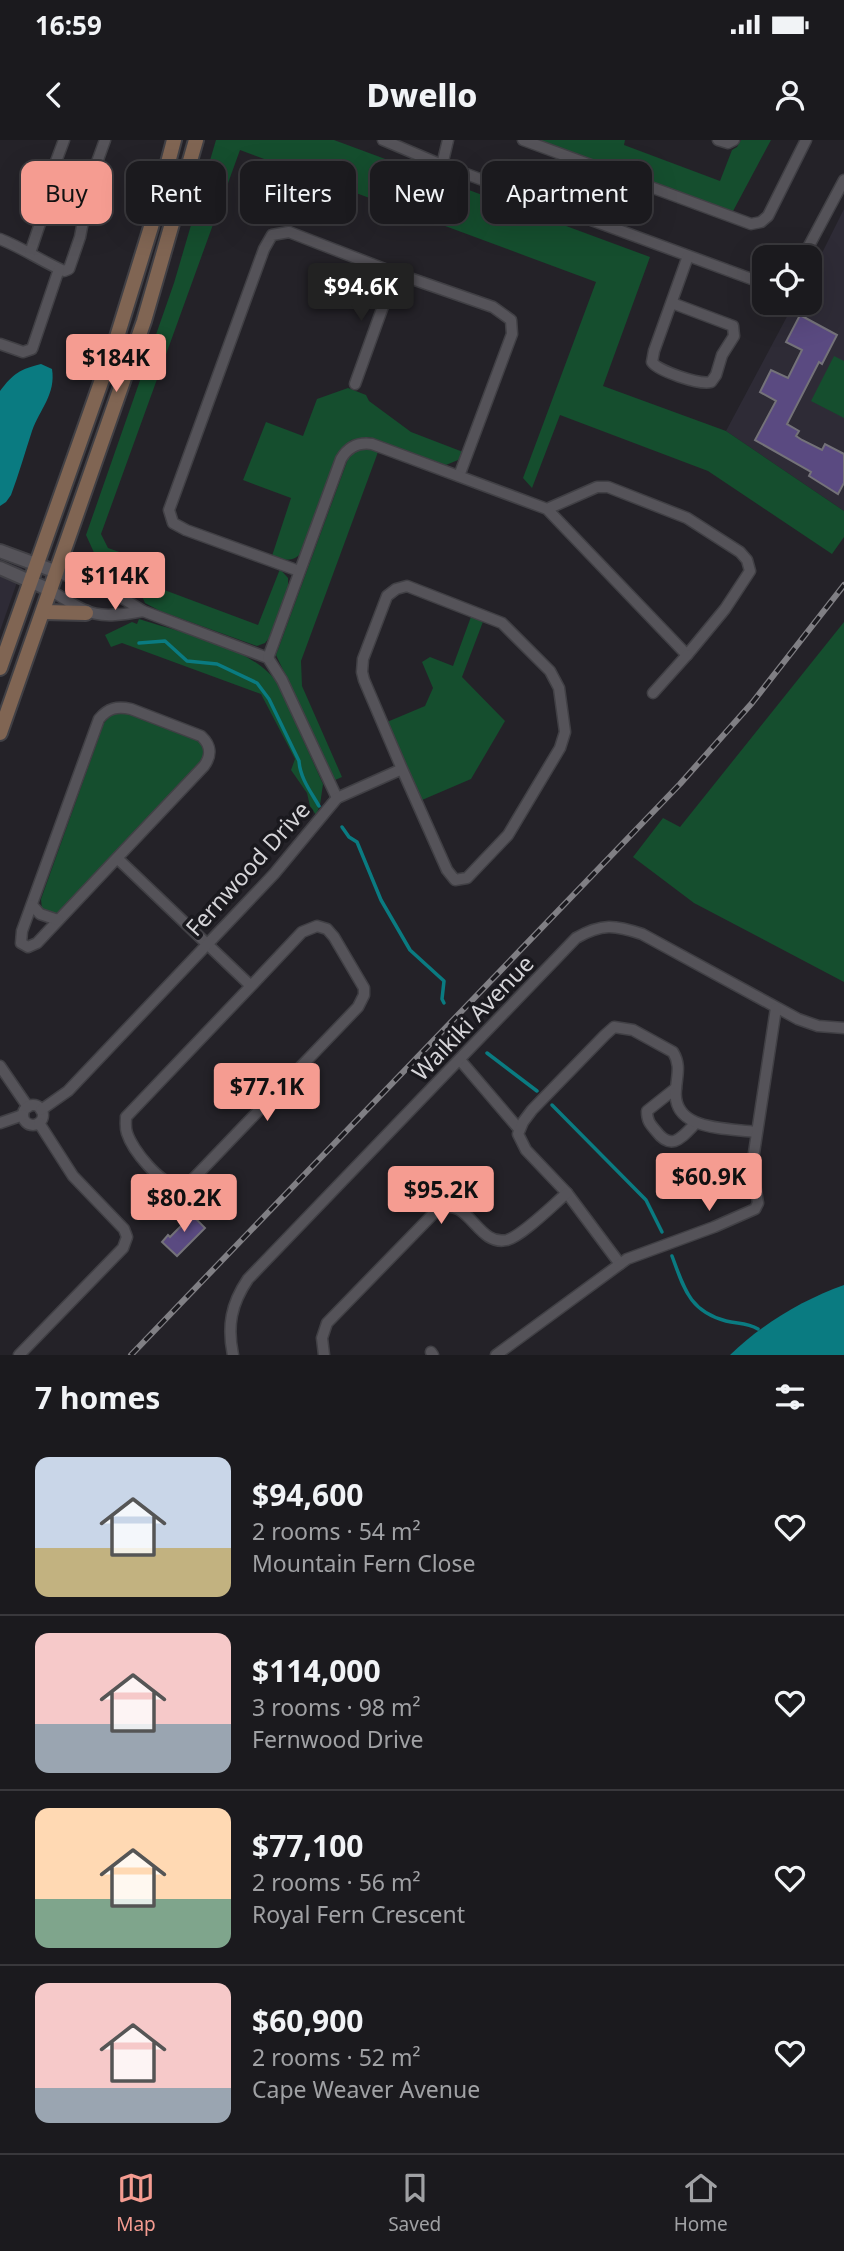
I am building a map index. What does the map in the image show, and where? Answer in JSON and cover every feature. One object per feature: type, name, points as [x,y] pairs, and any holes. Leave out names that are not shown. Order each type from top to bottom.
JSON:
[{"type":"main road","points":[[0,668],[117,337],[174,140]]},
{"type":"main road","points":[[0,733],[144,321],[196,140]]},
{"type":"main road","points":[[43,612],[86,613]]},
{"type":"street","points":[[30,253],[47,204],[51,175],[64,140]]},
{"type":"street","points":[[0,239],[62,270],[71,267],[78,246],[91,179],[105,140]]},
{"type":"street","points":[[383,140],[433,161]]},
{"type":"street","points":[[443,161],[448,140]]},
{"type":"street","points":[[523,140],[751,224],[761,222],[768,216],[806,140]]},
{"type":"street","points":[[718,140],[728,143],[734,140]]},
{"type":"street","points":[[468,175],[752,279]]},
{"type":"street","points":[[809,245],[844,180]]},
{"type":"street","points":[[299,571],[178,527],[173,523],[169,510],[264,249],[272,235],[289,232],[493,307],[512,320],[512,334],[458,476]]},
{"type":"street","points":[[671,303],[729,323],[735,330],[716,375],[710,382],[702,383],[653,364],[653,355],[671,303],[688,256]]},
{"type":"street","points":[[0,344],[23,352],[32,349],[62,270]]},
{"type":"street","points":[[355,384],[396,273]]},
{"type":"street","points":[[0,551],[119,596],[143,611],[268,658],[345,450],[358,444],[372,444],[547,509],[687,655]]},
{"type":"street","points":[[547,509],[597,486],[608,487],[687,518],[731,546],[747,560],[750,571],[747,579],[653,693]]},
{"type":"street","points":[[0,568],[50,590],[86,613],[104,616],[143,611]]},
{"type":"street","points":[[407,586],[502,623],[556,679],[565,732],[560,748],[508,835],[461,881],[454,880],[447,870],[402,769],[364,680],[362,667],[387,596],[396,589],[407,586]]},
{"type":"street","name":"Fernwood Drive","points":[[41,1110],[68,1091],[208,944],[274,874],[337,799],[282,680],[268,658]]},
{"type":"street","points":[[121,707],[131,709],[201,736],[206,741],[210,754],[204,766],[37,943],[25,947],[20,938],[32,905],[99,719],[109,710],[121,707]]},
{"type":"street","points":[[337,799],[402,769]]},
{"type":"street","points":[[117,858],[251,986]]},
{"type":"street","points":[[32,905],[40,914],[58,920]]},
{"type":"street","points":[[317,926],[327,929],[334,937],[359,978],[364,995],[358,1007],[194,1178],[180,1185],[167,1183],[141,1156],[127,1136],[127,1116],[251,986],[302,932],[317,926]]},
{"type":"street","name":"Waikiki Avenue","points":[[233,1355],[230,1337],[232,1314],[240,1291],[248,1279],[576,938],[589,931],[614,926],[642,934],[776,1008],[818,1026],[844,1028]]},
{"type":"street","points":[[496,1355],[627,1259],[690,1237],[755,1209],[758,1203],[752,1166],[776,1008]]},
{"type":"street","points":[[519,1129],[532,1110],[614,1027],[633,1030],[673,1052],[678,1060],[679,1070],[675,1101],[679,1112],[688,1120],[756,1132]]},
{"type":"street","points":[[460,1060],[519,1129],[521,1142],[526,1150],[568,1193],[620,1264]]},
{"type":"street","points":[[0,1066],[25,1111],[28,1124],[39,1123]]},
{"type":"street","points":[[676,1088],[647,1111],[647,1121],[662,1139],[672,1142],[678,1140],[696,1123]]},
{"type":"street","points":[[0,1123],[35,1105],[41,1110],[43,1117],[39,1123]]},
{"type":"street","points":[[19,1355],[123,1248],[127,1237],[124,1229],[73,1176],[39,1123]]},
{"type":"street","points":[[324,1355],[322,1338],[327,1323],[438,1209],[455,1207],[488,1236],[502,1240],[516,1235],[568,1193]]},
{"type":"shaded area","points":[[844,209],[844,511],[726,431],[788,315],[822,315],[822,253]]},
{"type":"shaded area","points":[[0,560],[22,568],[0,631]]},
{"type":"green space","points":[[216,140],[334,140],[391,161],[370,161],[370,198],[356,193],[356,161],[270,161],[240,150],[226,189],[226,161],[210,161]]},
{"type":"green space","points":[[534,140],[625,140],[624,145],[720,181],[732,150],[741,140],[771,140],[732,213],[652,184],[652,161],[591,161]]},
{"type":"green space","points":[[468,190],[482,195],[482,224],[561,224],[650,257],[603,386],[726,431],[844,511],[844,537],[832,554],[708,471],[560,415],[532,488],[523,478],[596,282],[440,224],[468,224]]},
{"type":"green space","points":[[191,224],[213,224],[101,534],[108,548],[139,559],[151,585],[258,625],[280,569],[288,578],[288,588],[269,638],[257,646],[145,603],[130,569],[96,557],[86,535],[174,283]]},
{"type":"green space","points":[[834,356],[844,361],[844,418],[811,401]]},
{"type":"green space","points":[[348,388],[366,395],[369,401],[411,432],[463,452],[458,460],[446,465],[369,437],[351,440],[339,453],[302,552],[292,559],[272,556],[291,498],[243,480],[266,422],[303,436],[317,399]]},
{"type":"green space","points":[[367,448],[378,452],[301,661],[302,686],[342,777],[335,780],[276,655],[348,459],[356,451]]},
{"type":"green space","points":[[472,614],[484,619],[462,677],[505,721],[471,779],[422,800],[387,722],[425,706],[433,688],[422,662],[430,657],[453,666]]},
{"type":"green space","points":[[139,619],[234,650],[267,671],[278,684],[323,784],[316,815],[310,806],[307,793],[291,770],[295,759],[261,694],[122,643],[111,647],[105,635],[132,622],[137,624]]},
{"type":"green space","points":[[844,622],[844,982],[694,903],[633,857],[663,818],[680,827]]},
{"type":"green space","points":[[126,712],[198,739],[205,749],[202,764],[60,911],[53,915],[42,910],[41,899],[104,723],[112,714]]},
{"type":"water","points":[[41,364],[52,369],[50,394],[32,431],[11,495],[0,506],[0,391],[18,373]]},
{"type":"water","points":[[844,1285],[844,1355],[730,1355],[755,1333],[783,1314]]},
{"type":"building","points":[[800,315],[837,335],[822,364],[819,362],[787,424],[799,431],[796,436],[802,440],[822,450],[825,444],[844,454],[844,483],[838,494],[809,476],[811,472],[755,440],[776,401],[760,392],[771,370],[788,378],[802,350],[786,342]]},
{"type":"building","points":[[189,1212],[205,1228],[177,1256],[162,1242],[182,1225],[179,1222]]},
{"type":"waterway","points":[[139,643],[165,641],[187,661],[217,664],[257,683],[269,699],[299,761],[304,779],[319,806]]},
{"type":"waterway","points":[[342,827],[349,837],[357,842],[381,900],[410,950],[444,981],[444,1003]]},
{"type":"waterway","points":[[487,1053],[537,1091]]},
{"type":"waterway","points":[[552,1105],[646,1200],[662,1232]]},
{"type":"waterway","points":[[672,1256],[690,1297],[704,1311],[714,1317],[758,1329]]},
{"type":"railway","points":[[131,1355],[680,784],[752,703],[844,585]]}]
